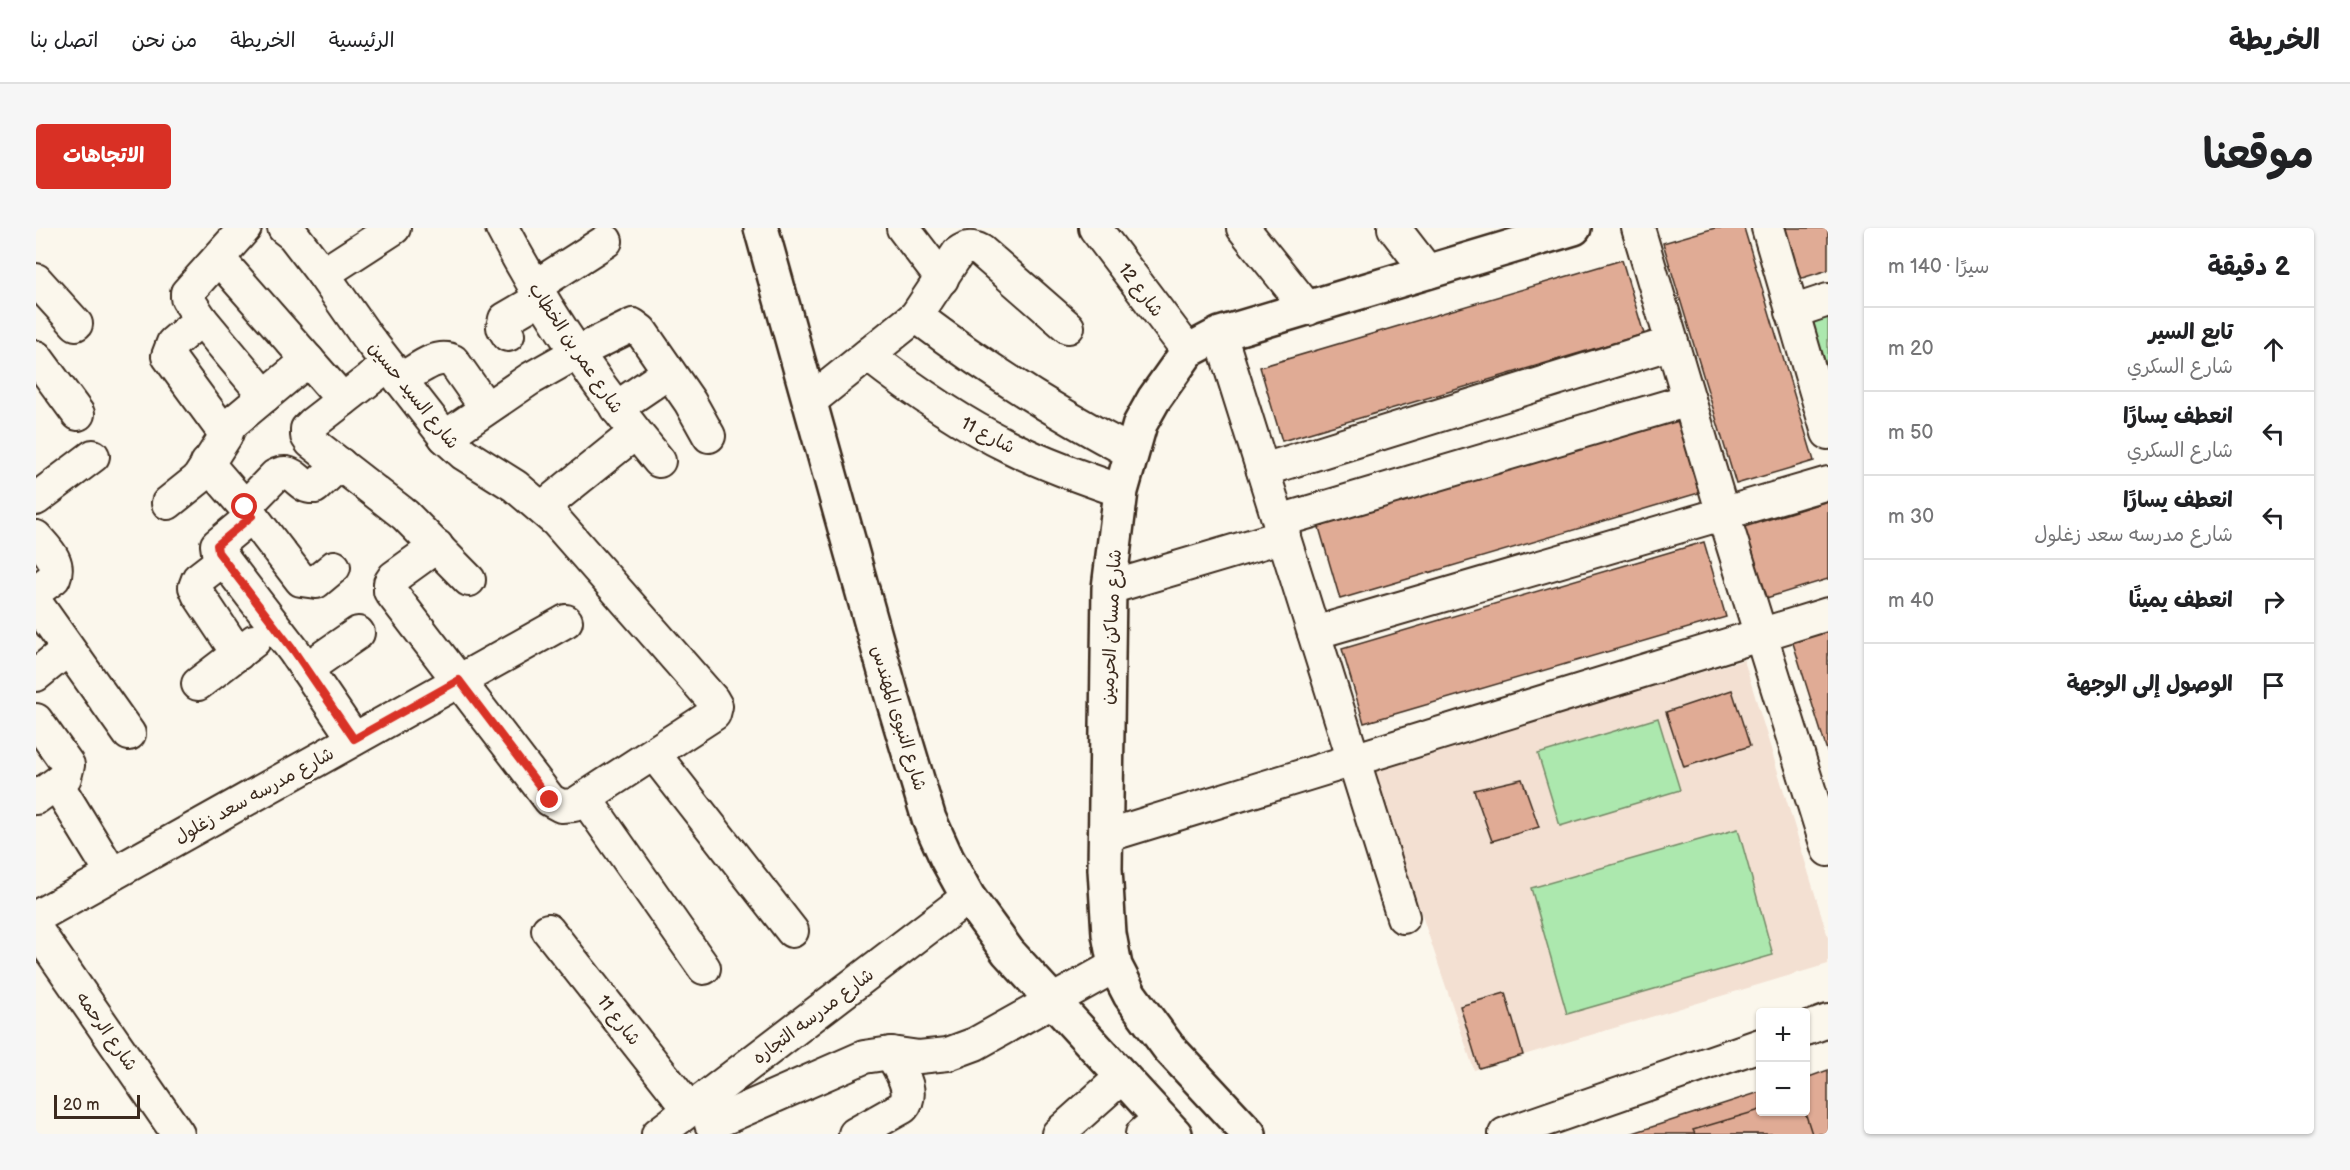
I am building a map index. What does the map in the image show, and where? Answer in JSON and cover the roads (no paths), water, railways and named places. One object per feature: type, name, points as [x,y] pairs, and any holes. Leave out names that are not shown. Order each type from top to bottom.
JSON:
[{"type":"street","points":[[245,228],[187,293],[189,304],[265,396]]},
{"type":"street","name":"شارع السيد حسين","points":[[284,228],[323,274],[394,373],[453,446],[515,486],[542,508],[654,630],[712,699],[716,706],[714,714],[654,754]]},
{"type":"street","points":[[323,274],[394,228]]},
{"type":"street","name":"شارع عمر بن الخطاب","points":[[502,228],[576,353],[659,462]]},
{"type":"street","name":"شارع النبوى المهندس","points":[[760,228],[929,819],[968,897],[1008,952],[1123,1076],[1160,1129]]},
{"type":"street","points":[[903,228],[942,279]]},
{"type":"street","name":"شارع 12","points":[[1095,228],[1188,351]]},
{"type":"street","points":[[1243,228],[1308,309]]},
{"type":"street","points":[[1394,228],[1428,272]]},
{"type":"street","name":"شارع مساكن الحرمين","points":[[1115,966],[1107,901],[1109,588],[1121,491],[1140,424],[1154,399],[1188,351],[1220,334],[1574,228]]},
{"type":"street","points":[[1638,228],[1723,514],[1828,850]]},
{"type":"street","points":[[1768,228],[1828,433]]},
{"type":"street","points":[[508,335],[502,327],[505,319],[606,241]]},
{"type":"street","points":[[809,402],[916,316],[958,253],[966,247],[974,247],[981,251],[1068,327]]},
{"type":"street","points":[[219,259],[343,400]]},
{"type":"street","points":[[36,280],[76,324]]},
{"type":"street","points":[[1792,312],[1828,300]]},
{"type":"street","points":[[916,316],[1031,396],[1083,428],[1131,453]]},
{"type":"street","points":[[201,319],[173,343],[168,356],[226,435]]},
{"type":"street","points":[[445,437],[486,408],[576,353],[633,325],[641,331],[709,436]]},
{"type":"street","points":[[1220,334],[1402,917]]},
{"type":"street","points":[[1263,470],[1672,343]]},
{"type":"street","name":"شارع 11","points":[[868,355],[922,396],[1010,447],[1062,470],[1121,491]]},
{"type":"street","points":[[36,357],[78,414]]},
{"type":"street","points":[[469,580],[405,515],[311,442],[307,436],[307,429],[343,400],[394,373],[446,357],[453,361],[486,408]]},
{"type":"street","points":[[168,503],[198,478],[230,425],[308,360]]},
{"type":"street","points":[[616,408],[669,372]]},
{"type":"street","points":[[1109,588],[1281,528],[1689,400]]},
{"type":"street","points":[[542,508],[635,433]]},
{"type":"street","points":[[36,499],[93,456]]},
{"type":"street","points":[[207,463],[249,512],[301,580],[316,582],[334,567]]},
{"type":"street","points":[[340,464],[315,488],[306,487],[293,475],[280,473],[275,476],[249,512],[217,545],[218,552],[275,626],[354,739]]},
{"type":"street","points":[[1314,633],[1828,483]]},
{"type":"street","points":[[36,537],[55,559],[56,572],[54,578],[36,591]]},
{"type":"street","points":[[437,546],[394,577],[390,584],[390,591],[550,800],[561,806],[574,805],[654,754],[792,931]]},
{"type":"street","points":[[224,559],[198,579],[195,587],[238,654]]},
{"type":"street","points":[[36,603],[129,734]]},
{"type":"street","points":[[1106,836],[1828,614]]},
{"type":"street","name":"شارع مدرسه سعد زغلول","points":[[36,916],[566,621]]},
{"type":"street","points":[[198,684],[275,626]]},
{"type":"street","points":[[306,669],[358,633]]},
{"type":"street","points":[[36,675],[68,649]]},
{"type":"street","points":[[36,720],[68,765],[65,777],[46,791],[112,874]]},
{"type":"street","points":[[585,798],[704,968]]},
{"type":"street","name":"شارع مدرسه التجاره","points":[[658,1134],[704,1118],[968,897]]},
{"type":"street","name":"شارع الرحمه","points":[[36,928],[178,1134]]},
{"type":"street","name":"شارع 11","points":[[548,930],[704,1118]]},
{"type":"street","points":[[704,1118],[870,1055],[891,1053],[919,1057],[948,1054],[975,1044],[1115,966],[1148,1023],[1249,1134]]},
{"type":"street","points":[[1810,1028],[1828,1021]]},
{"type":"street","points":[[1505,1134],[1756,1047]]},
{"type":"street","points":[[855,1134],[908,1102],[909,1089],[891,1053]]},
{"type":"street","points":[[1058,1134],[1123,1076]]}]
